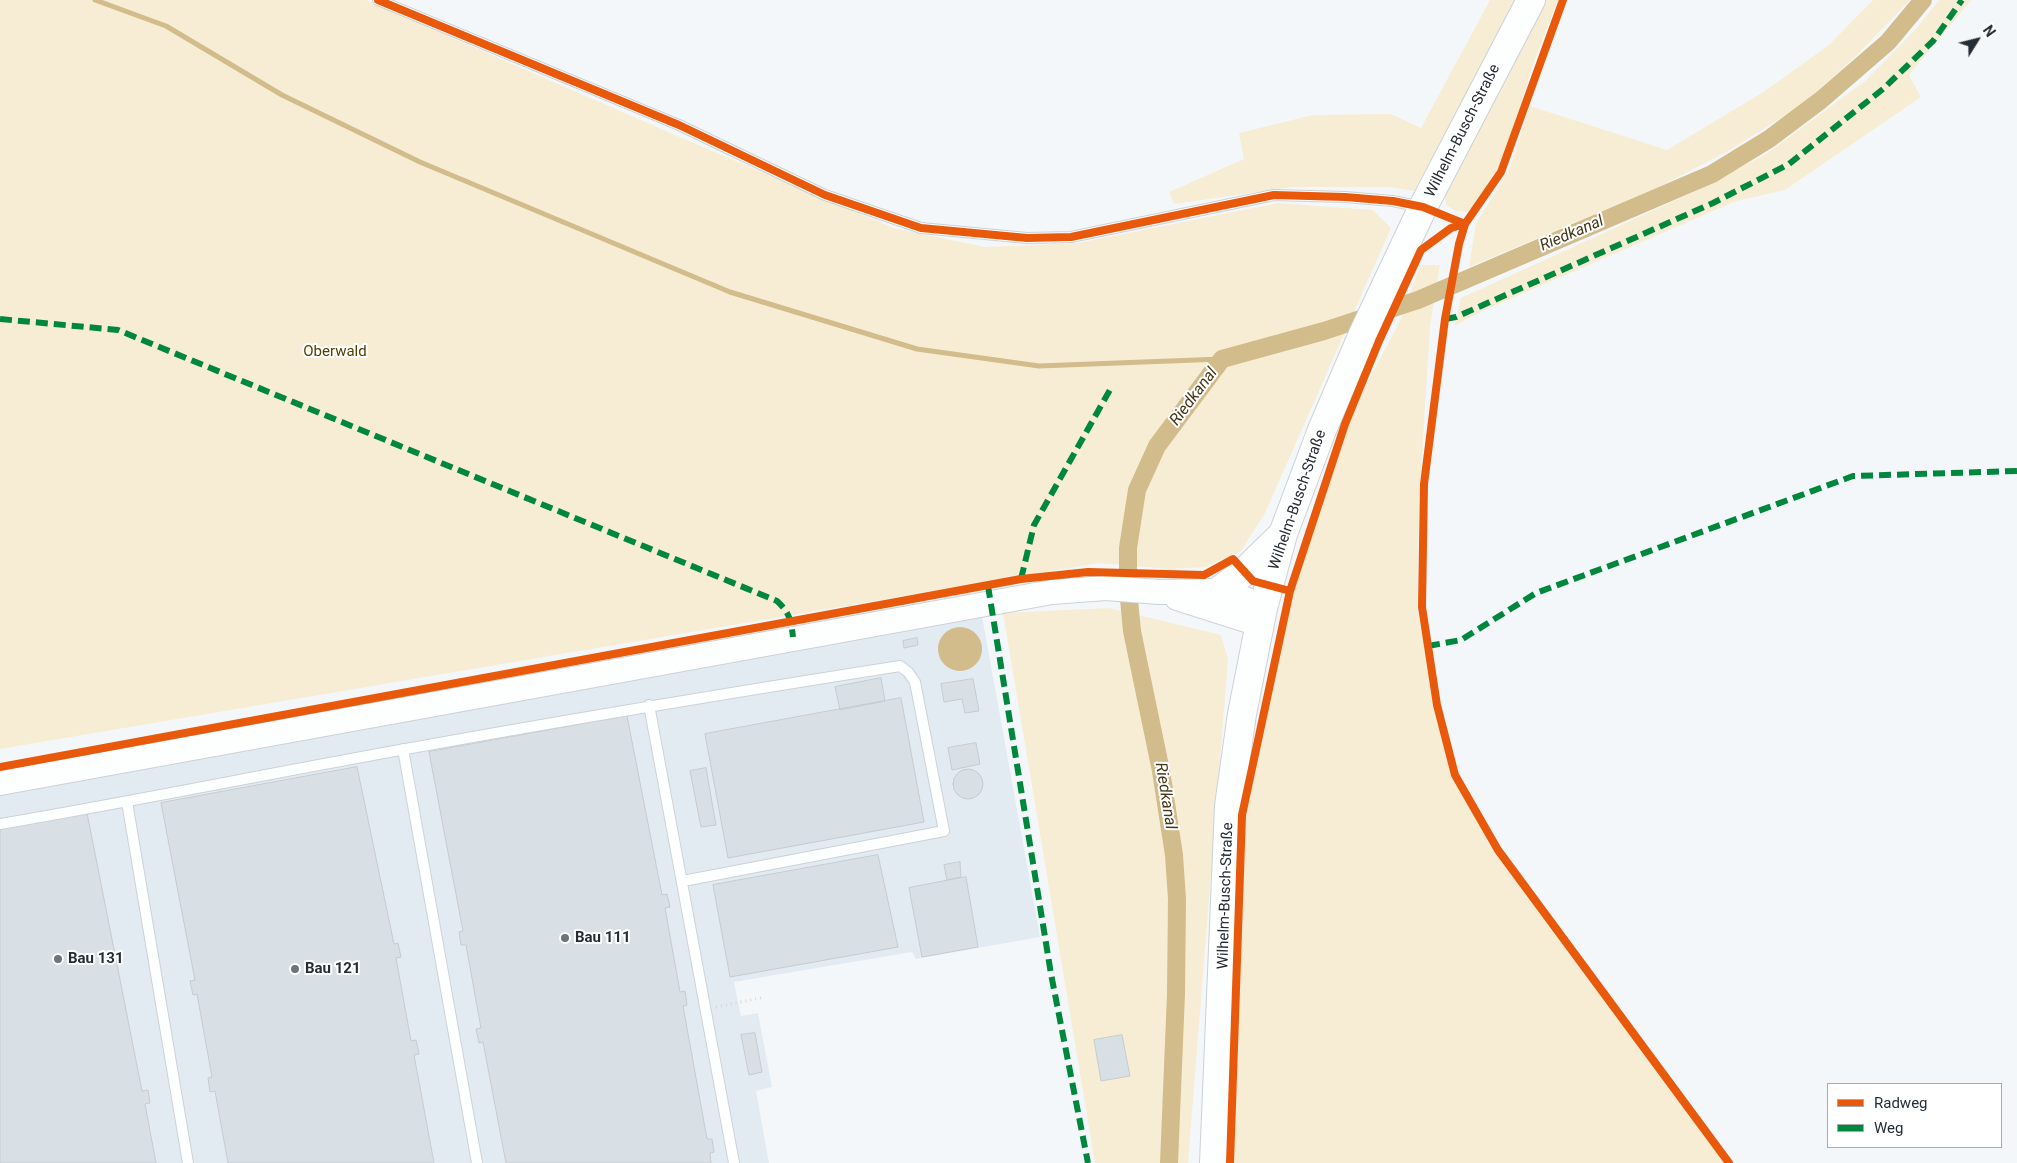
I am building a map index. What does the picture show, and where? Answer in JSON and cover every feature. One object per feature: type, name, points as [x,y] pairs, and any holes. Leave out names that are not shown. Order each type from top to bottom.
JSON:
[{"type":"main road","name":"Wilhelm-Busch-Straße","points":[[1214,1163],[1230,806],[1242,714],[1261,616],[1283,534],[1322,430],[1363,334],[1424,207],[1531,0]]},
{"type":"main road","points":[[1219,591],[1244,572],[1283,534]]},
{"type":"street","points":[[0,783],[982,603],[1052,592],[1106,588],[1159,592],[1219,591],[1245,599],[1261,616]]},
{"type":"street","points":[[1159,592],[1261,616]]},
{"type":"lane","points":[[378,0],[679,125],[825,195],[921,228],[1027,238],[1071,237],[1274,195],[1393,201],[1424,207]]},
{"type":"lane","points":[[0,824],[127,802],[403,749],[649,706],[900,666],[908,672],[915,682],[944,831],[683,882]]},
{"type":"lane","points":[[649,706],[734,1163]]},
{"type":"lane","points":[[403,749],[477,1163]]},
{"type":"lane","points":[[127,802],[188,1163]]},
{"type":"path","points":[[706,1009],[765,997]]},
{"type":"shaded area","points":[[982,616],[1040,937],[916,959],[912,952],[734,982],[741,1016],[758,1013],[772,1087],[756,1091],[769,1163],[0,1163],[0,795]]},
{"type":"shaded area","points":[[956,627],[964,627],[976,633],[982,649],[976,665],[964,671],[956,671],[944,665],[938,653],[938,645],[944,633]]},
{"type":"green space","name":"Oberwald","points":[[0,0],[366,0],[893,228],[985,247],[1078,243],[1278,203],[1373,210],[1391,228],[1265,513],[1241,551],[1205,567],[1168,569],[1099,563],[0,749]]},
{"type":"green space","points":[[1490,0],[1517,0],[1414,191],[1389,187],[1292,187],[1174,204],[1169,192],[1244,159],[1239,133],[1313,115],[1391,114],[1421,128]]},
{"type":"green space","points":[[1543,0],[1558,0],[1535,59],[1515,125],[1500,165],[1480,199],[1467,212],[1456,211],[1446,205],[1444,194],[1492,104]]},
{"type":"green space","points":[[1873,0],[1910,0],[1855,57],[1802,105],[1728,151],[1655,189],[1469,267],[1476,223],[1510,168],[1530,106],[1667,150],[1765,91],[1829,45]]},
{"type":"green space","points":[[1939,0],[1971,0],[1909,75],[1921,97],[1785,190],[1736,201],[1478,313],[1455,326],[1461,298],[1698,190],[1766,154],[1865,81],[1916,29]]},
{"type":"green space","points":[[1420,265],[1440,265],[1430,327],[1420,485],[1417,609],[1437,706],[1455,776],[1498,850],[1728,1163],[1232,1163],[1244,817],[1289,604],[1345,425],[1401,319]]},
{"type":"green space","points":[[1109,608],[1221,635],[1228,659],[1188,1163],[1095,1163],[1003,613]]},
{"type":"building","points":[[917,638],[918,645],[904,648],[903,641]]},
{"type":"building","points":[[881,678],[885,701],[840,710],[835,687]]},
{"type":"building","points":[[973,679],[979,711],[965,713],[962,699],[944,702],[941,684]]},
{"type":"building","points":[[901,698],[924,822],[728,858],[705,734]]},
{"type":"building","name":"Bau 111","points":[[627,716],[662,895],[667,894],[670,907],[665,908],[680,992],[685,991],[687,1005],[683,1006],[707,1139],[712,1139],[714,1152],[710,1153],[711,1163],[506,1163],[483,1042],[479,1043],[476,1029],[481,1028],[466,945],[461,945],[459,932],[463,931],[429,752]]},
{"type":"building","points":[[976,743],[980,764],[952,770],[948,748]]},
{"type":"building","name":"Bau 121","points":[[357,767],[394,944],[398,943],[401,957],[396,958],[411,1041],[416,1040],[419,1054],[414,1055],[434,1163],[228,1163],[215,1091],[210,1092],[208,1078],[212,1077],[197,994],[193,995],[190,981],[195,980],[161,803]]},
{"type":"building","points":[[706,768],[716,825],[701,827],[690,771]]},
{"type":"building","points":[[968,769],[979,773],[983,784],[979,795],[968,799],[957,795],[953,784],[957,773]]},
{"type":"building","name":"Bau 131","points":[[87,813],[142,1091],[148,1090],[150,1103],[145,1104],[156,1163],[0,1163],[0,829]]},
{"type":"building","points":[[878,855],[898,947],[730,977],[713,885]]},
{"type":"building","points":[[960,862],[961,877],[947,880],[944,865]]},
{"type":"building","points":[[966,877],[978,947],[922,957],[909,888]]},
{"type":"building","points":[[755,1033],[762,1072],[749,1075],[741,1035]]},
{"type":"building","points":[[1122,1035],[1130,1076],[1101,1081],[1094,1040]]},
{"type":"waterway","points":[[95,0],[166,26],[282,95],[420,162],[730,292],[917,349],[1039,366],[1222,359]]},
{"type":"waterway","name":"Riedkanal","points":[[1169,1163],[1176,994],[1177,899],[1174,855],[1161,771],[1132,631],[1128,589],[1128,548],[1137,490],[1157,446],[1222,359],[1324,331],[1418,300],[1712,174],[1769,139],[1821,100],[1888,42],[1923,0]]},
{"type":"marked path","points":[[1445,319],[1456,317],[1713,203],[1789,164],[1883,89],[1933,41],[1962,0]]},
{"type":"marked path","points":[[0,319],[118,330],[777,601],[785,609],[789,617],[793,637]]},
{"type":"marked path","points":[[1021,579],[1034,525],[1111,388]]},
{"type":"marked path","points":[[1428,646],[1461,640],[1536,593],[1853,476],[2017,471]]},
{"type":"marked path","points":[[988,586],[1051,974],[1088,1163]]},
{"type":"cycle path","points":[[378,0],[679,125],[825,195],[921,228],[1027,238],[1071,237],[1274,195],[1345,197],[1393,201],[1423,207],[1465,224]]},
{"type":"cycle path","points":[[1563,0],[1501,172],[1465,224],[1459,244],[1445,319],[1424,484],[1422,607],[1437,705],[1455,775],[1498,850],[1729,1163]]},
{"type":"cycle path","points":[[1230,1163],[1242,815],[1290,591],[1345,424],[1379,341],[1421,250],[1451,228],[1465,224]]},
{"type":"cycle path","points":[[0,767],[1021,579],[1088,572],[1204,575],[1233,559],[1253,581],[1290,591]]},
{"type":"place","name":"Bau 111","points":[[565,938]]},
{"type":"place","name":"Bau 131","points":[[58,959]]},
{"type":"place","name":"Bau 121","points":[[295,969]]}]
